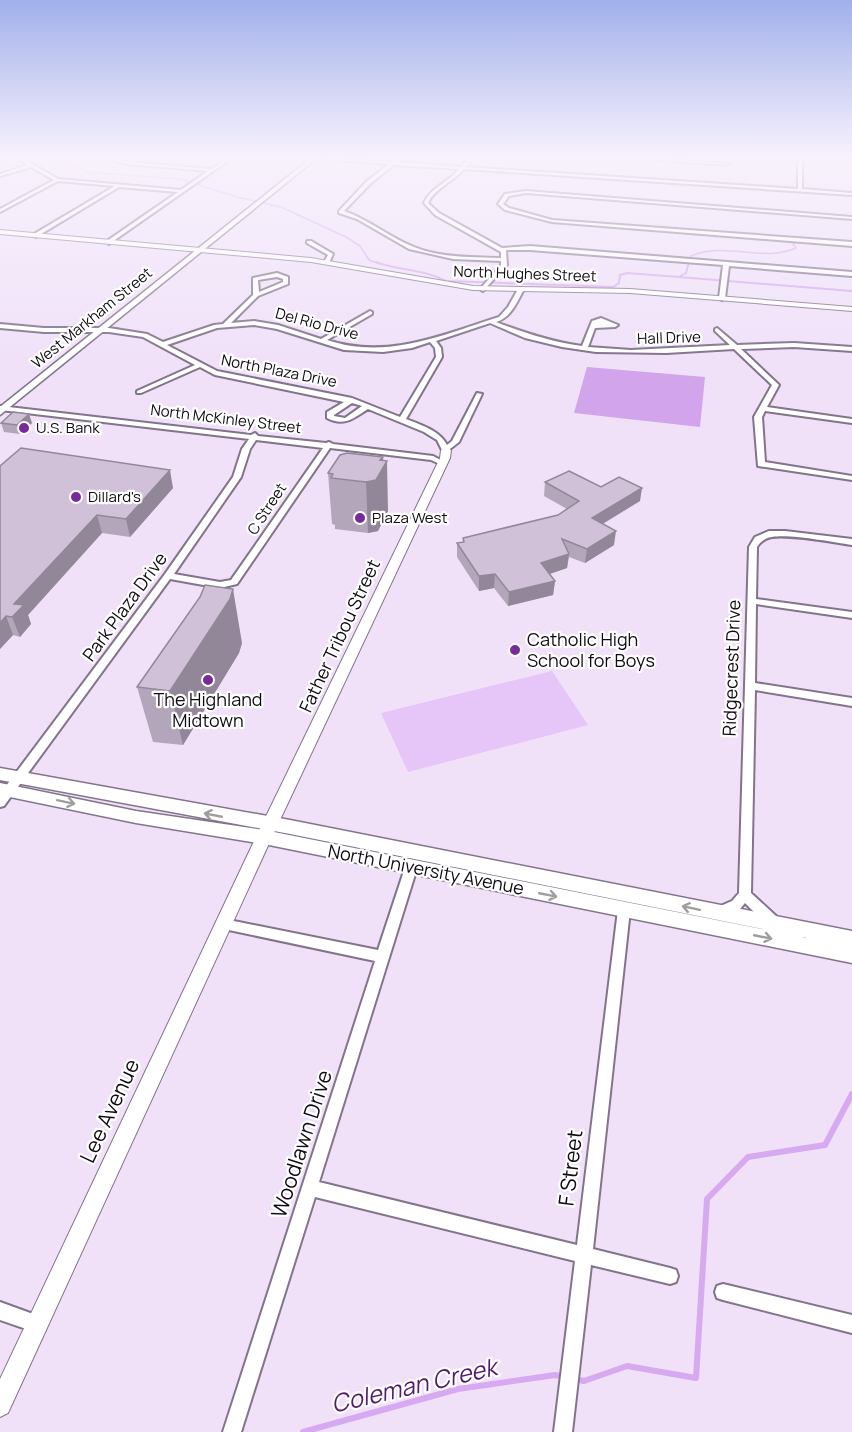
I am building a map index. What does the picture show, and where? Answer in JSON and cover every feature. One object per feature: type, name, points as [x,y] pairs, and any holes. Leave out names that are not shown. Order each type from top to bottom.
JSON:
[{"type":"main road","name":"West Markham Street","points":[[2,409],[231,225]]},
{"type":"main road","name":"North University Avenue","points":[[0,774],[7,790],[136,817],[268,831],[852,939]]},
{"type":"main road","name":"North University Avenue","points":[[268,831],[411,868],[852,955]]},
{"type":"street","points":[[36,235],[53,225]]},
{"type":"street","points":[[109,242],[133,225]]},
{"type":"street","points":[[371,225],[411,248],[425,252],[453,257],[505,260]]},
{"type":"street","points":[[457,225],[502,249],[520,247],[852,274]]},
{"type":"street","points":[[609,225],[852,244]]},
{"type":"street","name":"North Hughes Street","points":[[0,232],[327,262],[439,284],[485,285],[520,291],[630,291],[852,309]]},
{"type":"street","points":[[309,242],[331,255],[327,262]]},
{"type":"street","points":[[485,285],[504,265],[502,249]]},
{"type":"street","points":[[722,298],[726,264]]},
{"type":"street","points":[[226,324],[256,295],[281,286],[287,279],[277,275],[259,277],[254,281],[256,295]]},
{"type":"street","name":"Del Rio Drive","points":[[163,344],[226,324],[270,325],[344,348],[373,350],[403,348],[492,322],[508,313],[520,291]]},
{"type":"street","points":[[321,341],[370,313]]},
{"type":"street","name":"Hall Drive","points":[[492,322],[532,340],[585,348],[656,354],[794,344],[852,349]]},
{"type":"street","name":"North Plaza Drive","points":[[0,326],[44,330],[102,329],[145,335],[200,366],[224,375],[352,400],[402,419],[434,434],[444,443],[446,450]]},
{"type":"street","points":[[585,348],[593,326]]},
{"type":"street","points":[[717,330],[776,385],[758,417],[761,464],[852,478]]},
{"type":"street","points":[[402,419],[440,357],[438,348],[431,339]]},
{"type":"street","points":[[139,392],[200,366]]},
{"type":"street","points":[[446,450],[455,442],[479,394]]},
{"type":"street","points":[[352,400],[330,414],[331,418],[346,420],[367,406]]},
{"type":"street","points":[[762,408],[852,421]]},
{"type":"street","name":"North McKinley Street","points":[[2,409],[329,444],[433,458],[442,463]]},
{"type":"street","name":"Park Plaza Drive","points":[[7,790],[168,576],[237,477],[246,449],[255,435]]},
{"type":"street","name":"C Street","points":[[168,576],[226,585],[236,581],[329,444]]},
{"type":"street","name":"Father Tribou Street","points":[[268,831],[442,463],[446,450]]},
{"type":"street","name":"Ridgecrest Drive","points":[[745,895],[752,553],[758,539],[769,534],[852,543]]},
{"type":"street","points":[[752,601],[852,615]]},
{"type":"street","points":[[751,686],[852,702]]},
{"type":"street","name":"Lee Avenue","points":[[0,1405],[268,831]]},
{"type":"street","name":"Woodlawn Drive","points":[[232,1432],[411,868]]},
{"type":"street","points":[[716,914],[736,905],[745,895],[762,914],[779,925]]},
{"type":"street","name":"F Street","points":[[563,1432],[624,910]]},
{"type":"street","points":[[224,924],[383,957]]},
{"type":"street","points":[[310,1188],[670,1276]]},
{"type":"street","points":[[723,1292],[852,1324]]},
{"type":"street","points":[[0,1311],[38,1324]]},
{"type":"shaded area","points":[[587,367],[705,377],[700,427],[574,413]]},
{"type":"shaded area","points":[[552,671],[588,725],[408,772],[381,713]]},
{"type":"building","points":[[13,412],[29,414],[17,425],[1,423]]},
{"type":"building","points":[[21,448],[170,470],[126,519],[97,515],[14,604],[24,605],[12,617],[6,616],[0,623],[0,466]]},
{"type":"building","points":[[347,453],[383,457],[380,460],[387,461],[376,480],[366,482],[331,478],[333,474],[328,473],[340,455]]},
{"type":"building","name":"Catholic High School for Boys","points":[[569,471],[601,487],[619,477],[642,488],[592,518],[616,531],[587,549],[562,539],[569,554],[541,563],[555,581],[509,592],[495,574],[479,576],[457,543],[464,542],[463,538],[558,515],[579,501],[545,482]]},
{"type":"building","points":[[205,585],[233,589],[230,599],[170,691],[137,687],[200,597]]},
{"type":"waterway","points":[[320,225],[360,246],[369,260],[380,264]]},
{"type":"waterway","points":[[689,264],[691,256],[704,252],[770,253],[796,248],[793,244],[797,242],[824,244]]},
{"type":"waterway","points":[[376,262],[429,274],[446,281],[613,287],[619,283],[620,275],[627,273],[679,277]]},
{"type":"waterway","points":[[679,277],[686,273],[689,262]]},
{"type":"waterway","points":[[679,277],[852,291]]},
{"type":"waterway","name":"Coleman Creek","points":[[575,1379],[584,1381],[627,1366],[696,1378],[707,1199],[748,1157],[825,1145],[852,1094]]},
{"type":"waterway","name":"Coleman Creek","points":[[303,1432],[458,1389],[555,1375],[565,1377]]},
{"type":"place","name":"U.S. Bank","points":[[24,428]]},
{"type":"place","name":"Dillard's","points":[[76,497]]},
{"type":"place","name":"Plaza West","points":[[360,518]]},
{"type":"place","name":"Catholic High School for Boys","points":[[515,650]]},
{"type":"place","name":"The Highland Midtown","points":[[208,680]]}]
